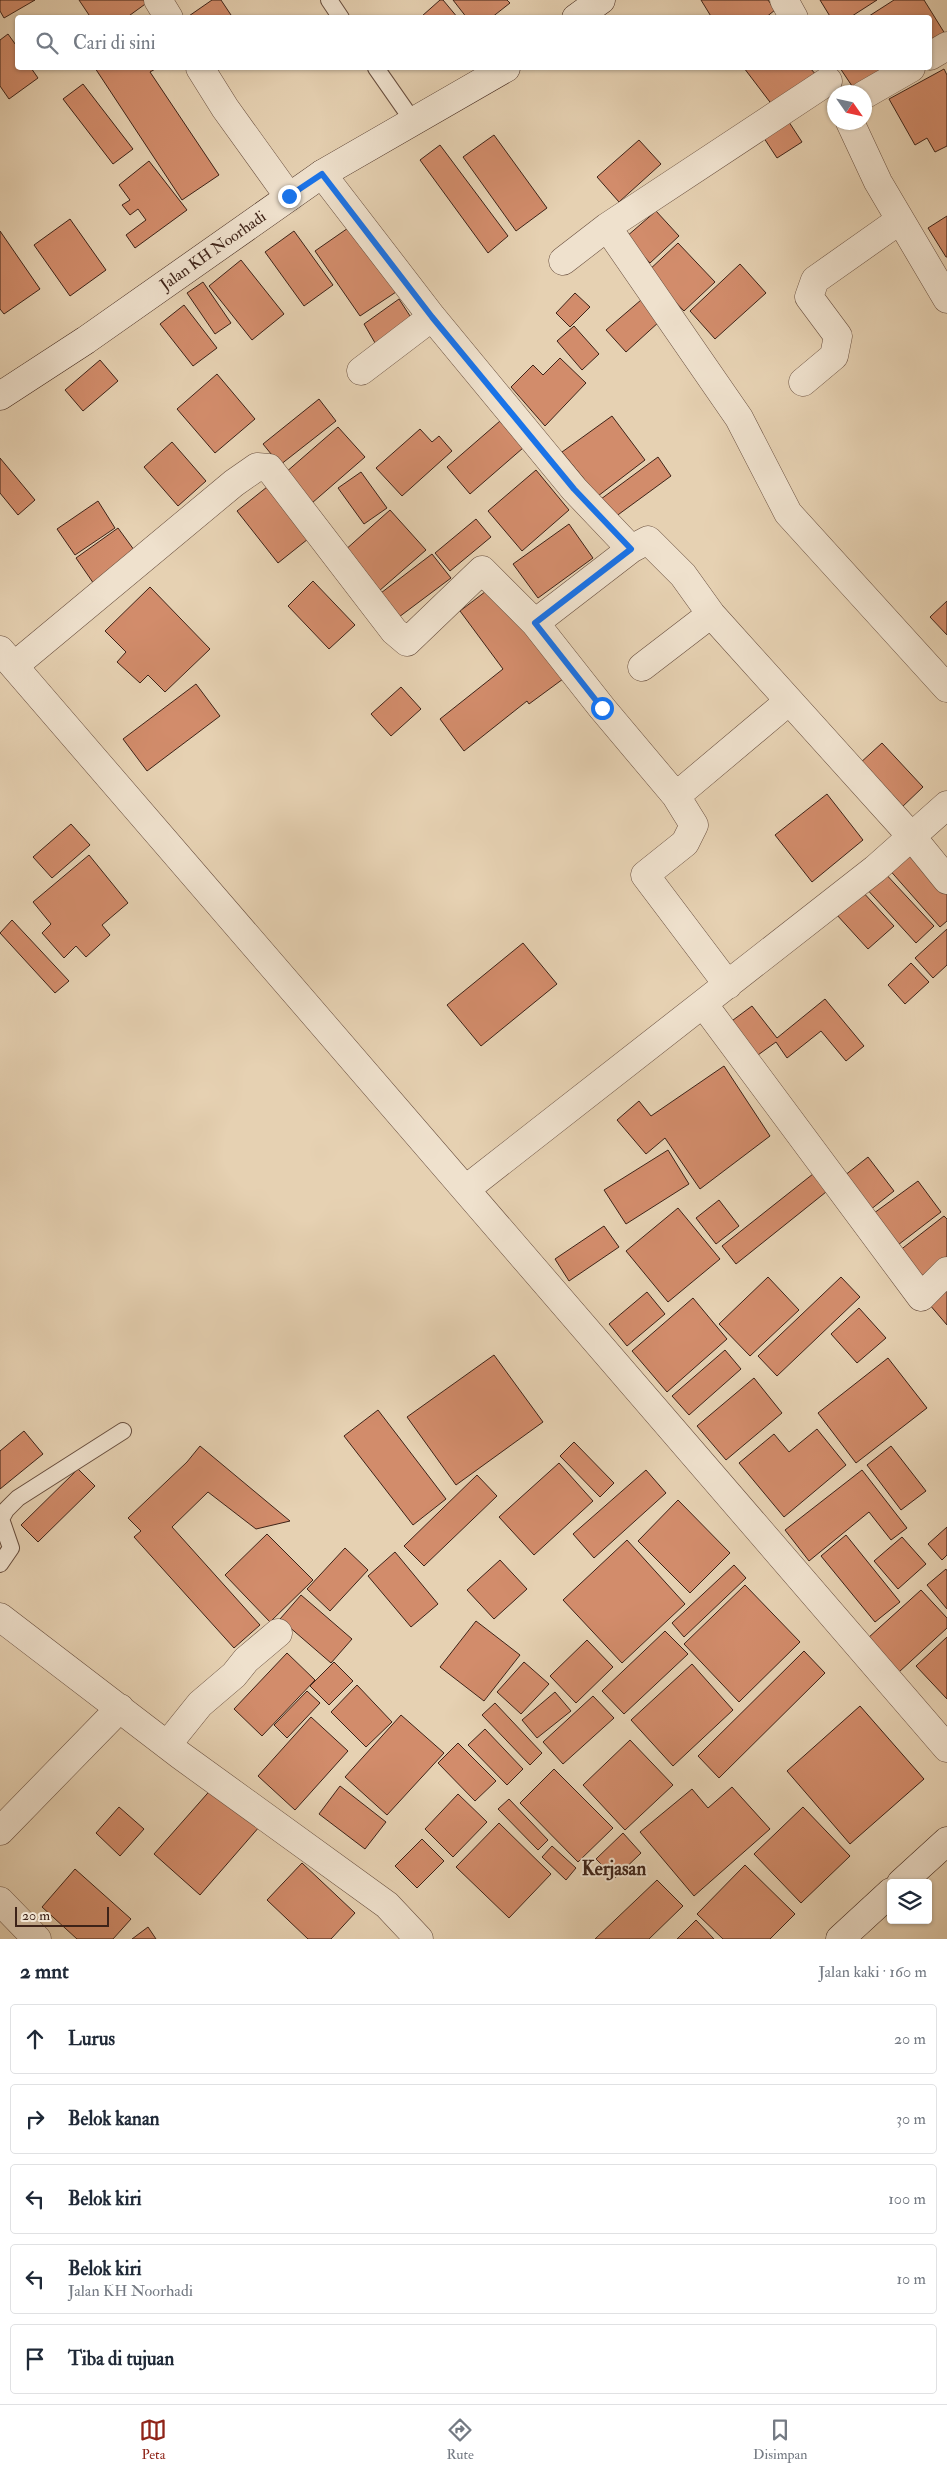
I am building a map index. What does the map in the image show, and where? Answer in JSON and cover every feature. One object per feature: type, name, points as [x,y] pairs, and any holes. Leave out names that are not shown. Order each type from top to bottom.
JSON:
[{"type":"street","points":[[158,0],[167,15]]},
{"type":"street","points":[[580,15],[601,0]]},
{"type":"street","points":[[784,0],[792,15]]},
{"type":"street","points":[[932,55],[947,46]]},
{"type":"street","points":[[201,70],[225,108],[289,196]]},
{"type":"street","name":"Jalan KH Noorhadi","points":[[0,396],[86,340],[322,174],[502,70]]},
{"type":"street","points":[[872,90],[908,70]]},
{"type":"street","points":[[563,261],[607,227],[828,80]]},
{"type":"street","points":[[854,130],[878,182],[947,299]]},
{"type":"street","points":[[322,174],[432,317],[574,489],[631,549]]},
{"type":"street","points":[[803,382],[834,356],[838,336],[809,297],[815,280],[900,220]]},
{"type":"street","points":[[607,227],[739,418],[788,513],[947,688]]},
{"type":"street","points":[[361,370],[432,317]]},
{"type":"street","points":[[728,985],[646,875],[685,843],[694,825],[676,796],[602,708],[535,623],[482,570],[407,642],[394,631],[269,468],[257,467],[234,483],[7,658],[947,1748]]},
{"type":"street","points":[[535,623],[631,549],[648,540],[683,575],[712,614],[912,837],[947,880]]},
{"type":"street","points":[[642,667],[712,614]]},
{"type":"street","points":[[676,796],[789,701]]},
{"type":"street","points":[[466,1189],[704,1005],[912,837],[947,805]]},
{"type":"street","points":[[704,1005],[921,1297],[947,1271]]},
{"type":"street","points":[[0,1617],[167,1745],[387,1905],[419,1939]]},
{"type":"street","points":[[167,1745],[200,1704],[234,1675],[246,1660],[278,1633]]},
{"type":"street","points":[[0,1831],[120,1708]]},
{"type":"street","points":[[905,1879],[947,1841]]},
{"type":"street","points":[[840,1939],[887,1896]]},
{"type":"street","points":[[0,1901],[37,1939]]},
{"type":"lane","points":[[329,0],[339,15]]},
{"type":"lane","points":[[377,70],[413,121]]},
{"type":"lane","points":[[0,1564],[11,1548],[1,1519],[6,1510],[18,1498],[124,1431]]},
{"type":"building","points":[[0,0],[35,0],[4,18],[0,11]]},
{"type":"building","points":[[79,0],[147,0],[148,2],[130,15],[89,15]]},
{"type":"building","points":[[212,0],[221,0],[231,15],[190,15]]},
{"type":"building","points":[[440,0],[443,0],[456,15],[423,15]]},
{"type":"building","points":[[453,0],[507,0],[510,3],[495,15],[465,15]]},
{"type":"building","points":[[701,0],[768,0],[775,10],[769,15],[710,15]]},
{"type":"building","points":[[820,0],[877,0],[854,15],[829,15]]},
{"type":"building","points":[[894,0],[924,0],[947,37],[932,48],[932,15],[871,15]]},
{"type":"building","points":[[8,34],[15,44],[15,70],[32,70],[38,78],[9,99],[0,86],[0,40]]},
{"type":"building","points":[[944,69],[947,75],[947,146],[935,152],[927,138],[915,145],[889,99]]},
{"type":"building","points":[[96,70],[154,70],[150,72],[219,175],[182,200]]},
{"type":"building","points":[[746,70],[812,70],[818,77],[776,110]]},
{"type":"building","points":[[841,70],[897,70],[869,85],[851,85]]},
{"type":"building","points":[[83,84],[133,149],[113,164],[63,99]]},
{"type":"building","points":[[785,116],[802,142],[777,158],[760,132]]},
{"type":"building","points":[[494,135],[547,208],[516,231],[463,157]]},
{"type":"building","points":[[639,140],[661,164],[619,202],[597,177]]},
{"type":"building","points":[[440,145],[508,236],[488,253],[420,160]]},
{"type":"building","points":[[149,161],[187,210],[135,248],[126,235],[146,220],[138,209],[130,215],[122,205],[130,200],[119,185]]},
{"type":"building","points":[[656,211],[679,236],[650,263],[626,237]]},
{"type":"building","points":[[947,216],[947,257],[946,257],[928,228]]},
{"type":"building","points":[[70,219],[106,270],[70,296],[34,245]]},
{"type":"building","points":[[351,226],[396,292],[360,316],[315,251]]},
{"type":"building","points":[[0,231],[40,289],[4,314],[0,309]]},
{"type":"building","points":[[294,231],[333,285],[304,306],[265,252]]},
{"type":"building","points":[[678,243],[715,282],[684,311],[647,272]]},
{"type":"building","points":[[241,260],[284,314],[252,340],[209,286]]},
{"type":"building","points":[[740,264],[766,293],[715,339],[690,311]]},
{"type":"building","points":[[203,282],[231,323],[215,334],[187,293]]},
{"type":"building","points":[[575,293],[590,307],[570,327],[556,313]]},
{"type":"building","points":[[399,299],[412,319],[378,348],[364,324]]},
{"type":"building","points":[[641,300],[660,321],[626,352],[606,330]]},
{"type":"building","points":[[184,305],[217,348],[193,366],[160,324]]},
{"type":"building","points":[[574,326],[599,354],[582,370],[557,341]]},
{"type":"building","points":[[560,358],[586,383],[545,426],[511,387],[533,365],[543,375]]},
{"type":"building","points":[[100,360],[118,381],[83,411],[65,390]]},
{"type":"building","points":[[217,374],[255,419],[215,453],[177,409]]},
{"type":"building","points":[[319,399],[336,421],[280,465],[263,444]]},
{"type":"building","points":[[612,416],[645,460],[598,496],[562,452]]},
{"type":"building","points":[[500,421],[523,448],[470,494],[447,467]]},
{"type":"building","points":[[338,427],[365,457],[312,503],[285,473]]},
{"type":"building","points":[[420,429],[432,442],[439,436],[452,451],[402,496],[376,468]]},
{"type":"building","points":[[172,442],[206,481],[178,506],[144,467]]},
{"type":"building","points":[[658,457],[671,476],[615,517],[601,499]]},
{"type":"building","points":[[0,458],[35,500],[18,515],[0,493]]},
{"type":"building","points":[[536,470],[569,510],[522,551],[488,511]]},
{"type":"building","points":[[361,472],[387,508],[364,524],[338,488]]},
{"type":"building","points":[[267,487],[308,539],[278,563],[237,511]]},
{"type":"building","points":[[98,501],[115,528],[75,555],[57,529]]},
{"type":"building","points":[[390,510],[426,550],[379,591],[344,551]]},
{"type":"building","points":[[476,519],[491,537],[450,571],[435,553]]},
{"type":"building","points":[[569,524],[593,558],[538,598],[513,564]]},
{"type":"building","points":[[118,528],[137,554],[94,584],[76,558]]},
{"type":"building","points":[[432,554],[451,578],[395,620],[377,596]]},
{"type":"building","points":[[313,581],[355,625],[329,649],[288,606]]},
{"type":"building","points":[[494,585],[563,679],[529,704],[527,701],[464,751],[440,719],[503,669],[460,611]]},
{"type":"building","points":[[150,587],[210,649],[165,692],[148,675],[140,683],[117,662],[126,652],[105,631]]},
{"type":"building","points":[[947,601],[947,635],[930,617]]},
{"type":"building","points":[[196,684],[220,716],[147,771],[123,739]]},
{"type":"building","points":[[401,687],[421,709],[391,736],[371,714]]},
{"type":"building","points":[[882,743],[923,787],[901,808],[859,764]]},
{"type":"building","points":[[827,794],[863,840],[812,882],[775,835]]},
{"type":"building","points":[[71,824],[90,845],[52,878],[33,857]]},
{"type":"building","points":[[910,846],[947,887],[947,921],[940,927],[887,867]]},
{"type":"building","points":[[89,855],[128,903],[102,925],[110,935],[86,957],[76,946],[64,958],[42,933],[51,924],[33,902]]},
{"type":"building","points":[[882,870],[934,926],[916,943],[864,886]]},
{"type":"building","points":[[861,890],[894,926],[868,949],[836,914]]},
{"type":"building","points":[[12,920],[69,981],[55,993],[0,933]]},
{"type":"building","points":[[947,929],[947,965],[933,978],[915,958]]},
{"type":"building","points":[[523,943],[557,984],[481,1046],[447,1005]]},
{"type":"building","points":[[911,963],[929,982],[905,1004],[888,985]]},
{"type":"building","points":[[825,999],[864,1046],[846,1061],[821,1031],[787,1058],[776,1042],[751,1060],[725,1026],[752,1006],[777,1038]]},
{"type":"building","points":[[724,1066],[770,1136],[700,1189],[665,1138],[646,1154],[617,1120],[639,1101],[651,1116]]},
{"type":"building","points":[[668,1150],[689,1184],[626,1224],[604,1190]]},
{"type":"building","points":[[868,1157],[894,1191],[870,1210],[844,1176]]},
{"type":"building","points":[[818,1170],[831,1188],[736,1264],[722,1246]]},
{"type":"building","points":[[918,1181],[941,1212],[894,1248],[870,1216]]},
{"type":"building","points":[[719,1200],[739,1226],[716,1244],[696,1218]]},
{"type":"building","points":[[678,1208],[720,1259],[668,1302],[626,1251]]},
{"type":"building","points":[[944,1216],[947,1219],[947,1257],[919,1278],[899,1251]]},
{"type":"building","points":[[604,1226],[619,1247],[569,1281],[555,1259]]},
{"type":"building","points":[[768,1277],[799,1310],[750,1356],[719,1324]]},
{"type":"building","points":[[841,1277],[860,1297],[777,1376],[758,1356]]},
{"type":"building","points":[[947,1290],[947,1325],[929,1304]]},
{"type":"building","points":[[647,1292],[665,1314],[627,1346],[609,1324]]},
{"type":"building","points":[[693,1298],[727,1339],[667,1392],[632,1351]]},
{"type":"building","points":[[859,1308],[886,1338],[857,1363],[831,1334]]},
{"type":"building","points":[[725,1350],[741,1369],[689,1415],[672,1396]]},
{"type":"building","points":[[494,1355],[543,1422],[456,1485],[407,1417]]},
{"type":"building","points":[[888,1358],[927,1408],[856,1463],[818,1413]]},
{"type":"building","points":[[754,1378],[782,1413],[726,1460],[697,1426]]},
{"type":"building","points":[[378,1410],[446,1499],[413,1525],[344,1436]]},
{"type":"building","points":[[817,1429],[846,1465],[784,1517],[739,1463],[774,1434],[789,1452]]},
{"type":"building","points":[[24,1431],[43,1454],[0,1489],[0,1451]]},
{"type":"building","points":[[574,1442],[614,1483],[600,1497],[560,1456]]},
{"type":"building","points":[[200,1446],[290,1521],[256,1529],[208,1492],[172,1527],[260,1625],[234,1648],[134,1537],[141,1531],[128,1518],[187,1462]]},
{"type":"building","points":[[891,1446],[926,1491],[901,1510],[867,1465]]},
{"type":"building","points":[[559,1463],[593,1501],[534,1555],[499,1517]]},
{"type":"building","points":[[78,1469],[95,1486],[38,1542],[21,1525]]},
{"type":"building","points":[[646,1470],[666,1493],[594,1558],[573,1534]]},
{"type":"building","points":[[862,1470],[907,1528],[891,1540],[869,1512],[809,1561],[785,1530]]},
{"type":"building","points":[[477,1475],[497,1496],[424,1566],[404,1546]]},
{"type":"building","points":[[678,1500],[730,1553],[690,1593],[638,1541]]},
{"type":"building","points":[[947,1527],[947,1555],[942,1560],[928,1544]]},
{"type":"building","points":[[267,1534],[313,1580],[270,1622],[225,1575]]},
{"type":"building","points":[[846,1535],[900,1602],[875,1622],[821,1556]]},
{"type":"building","points":[[902,1537],[926,1564],[898,1589],[874,1561]]},
{"type":"building","points":[[627,1540],[685,1604],[622,1663],[563,1600]]},
{"type":"building","points":[[345,1548],[368,1570],[330,1611],[307,1589]]},
{"type":"building","points":[[395,1552],[438,1604],[411,1627],[368,1576]]},
{"type":"building","points":[[500,1560],[527,1589],[494,1619],[467,1590]]},
{"type":"building","points":[[734,1565],[746,1578],[684,1637],[672,1623]]},
{"type":"building","points":[[946,1569],[947,1571],[947,1609],[927,1585]]},
{"type":"building","points":[[745,1585],[800,1642],[739,1702],[684,1644]]},
{"type":"building","points":[[921,1590],[947,1618],[947,1628],[899,1672],[868,1638]]},
{"type":"building","points":[[301,1595],[352,1639],[331,1663],[280,1619]]},
{"type":"building","points":[[476,1621],[520,1655],[484,1701],[440,1667]]},
{"type":"building","points":[[665,1631],[688,1654],[624,1714],[602,1691]]},
{"type":"building","points":[[947,1637],[947,1699],[916,1666]]},
{"type":"building","points":[[587,1640],[613,1667],[576,1703],[550,1676]]},
{"type":"building","points":[[804,1651],[825,1673],[719,1778],[698,1756]]},
{"type":"building","points":[[287,1653],[315,1680],[262,1736],[234,1709]]},
{"type":"building","points":[[334,1662],[353,1681],[329,1705],[310,1686]]},
{"type":"building","points":[[524,1662],[549,1684],[521,1714],[497,1692]]},
{"type":"building","points":[[692,1664],[733,1710],[673,1766],[631,1720]]},
{"type":"building","points":[[357,1685],[392,1722],[366,1747],[331,1712]]},
{"type":"building","points":[[307,1691],[320,1703],[287,1738],[274,1725]]},
{"type":"building","points":[[555,1692],[571,1711],[537,1738],[522,1720]]},
{"type":"building","points":[[593,1696],[614,1718],[563,1764],[543,1742]]},
{"type":"building","points":[[495,1703],[542,1753],[530,1765],[482,1715]]},
{"type":"building","points":[[860,1706],[924,1779],[850,1844],[787,1771]]},
{"type":"building","points":[[401,1715],[444,1753],[387,1815],[345,1777]]},
{"type":"building","points":[[311,1717],[348,1751],[295,1810],[258,1776]]},
{"type":"building","points":[[485,1729],[523,1769],[507,1785],[468,1745]]},
{"type":"building","points":[[630,1740],[673,1785],[625,1830],[583,1785]]},
{"type":"building","points":[[458,1743],[496,1781],[475,1801],[438,1763]]},
{"type":"building","points":[[554,1769],[613,1828],[578,1862],[520,1803]]},
{"type":"building","points":[[214,1786],[260,1826],[200,1895],[154,1854]]},
{"type":"building","points":[[340,1786],[386,1822],[365,1849],[319,1814]]},
{"type":"building","points":[[732,1787],[770,1829],[694,1896],[640,1832],[692,1789],[708,1808]]},
{"type":"building","points":[[458,1794],[487,1822],[453,1857],[425,1829]]},
{"type":"building","points":[[509,1799],[548,1840],[538,1850],[498,1809]]},
{"type":"building","points":[[119,1807],[144,1829],[120,1856],[96,1833]]},
{"type":"building","points":[[803,1807],[850,1856],[801,1903],[754,1854]]},
{"type":"building","points":[[499,1823],[551,1874],[509,1918],[456,1867]]},
{"type":"building","points":[[623,1833],[641,1853],[615,1878],[596,1859]]},
{"type":"building","points":[[422,1839],[444,1861],[417,1888],[395,1866]]},
{"type":"building","points":[[552,1846],[576,1868],[566,1880],[542,1857]]},
{"type":"building","points":[[302,1863],[355,1913],[331,1939],[308,1939],[267,1900]]},
{"type":"building","points":[[745,1865],[795,1914],[770,1939],[723,1939],[697,1914]]},
{"type":"building","points":[[75,1869],[131,1919],[113,1939],[77,1939],[42,1907]]},
{"type":"building","points":[[657,1880],[683,1906],[649,1939],[595,1939]]},
{"type":"building","points":[[696,1920],[714,1939],[677,1939]]},
{"type":"building","points":[[148,1927],[156,1939],[132,1939]]},
{"type":"district","name":"Kerjasan","points":[[614,1869]]},
{"type":"route","points":[[289,196],[322,174],[432,317],[574,489],[631,549],[535,623],[602,708]]}]
